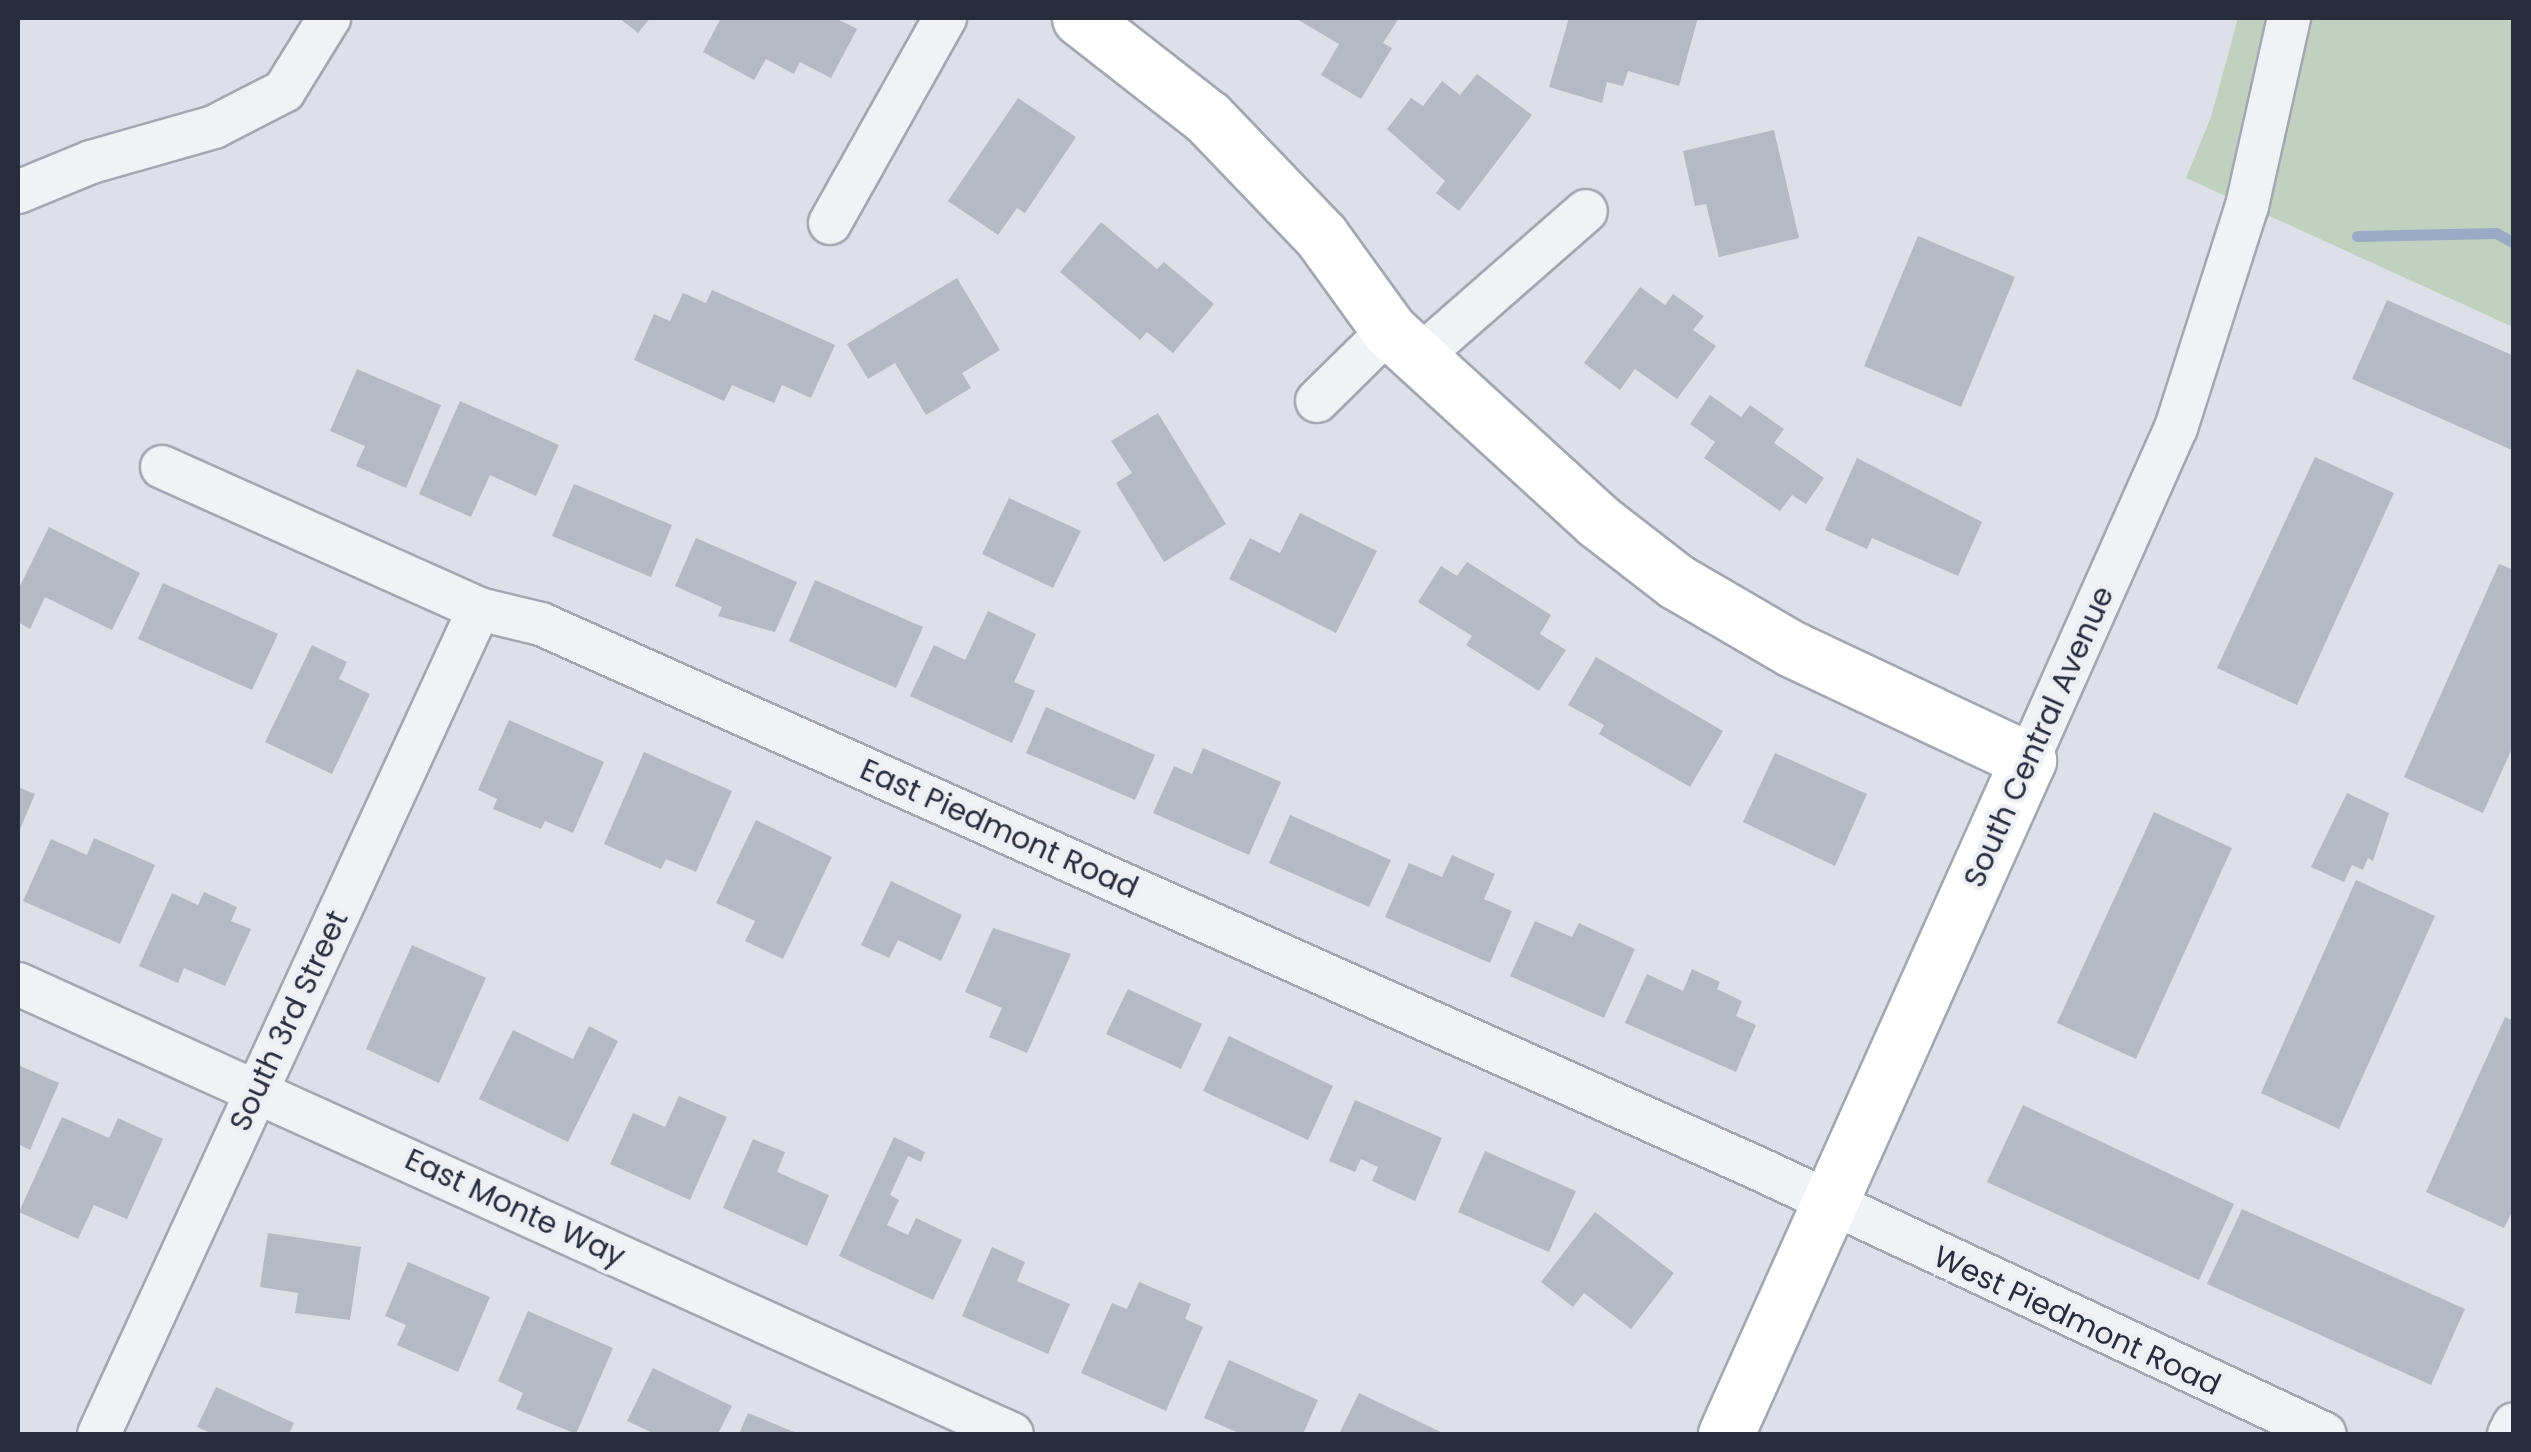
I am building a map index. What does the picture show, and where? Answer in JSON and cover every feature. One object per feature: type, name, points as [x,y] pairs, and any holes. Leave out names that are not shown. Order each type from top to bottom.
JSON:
[{"type":"street","points":[[18,192],[90,162],[214,126],[284,90],[329,18]]},
{"type":"street","points":[[830,223],[945,18]]},
{"type":"street","points":[[1080,18],[1208,118],[1320,236],[1403,344],[1490,430],[1677,582],[1792,649],[2028,760]]},
{"type":"street","name":"South Central Avenue","points":[[1726,1434],[2176,428],[2246,206],[2289,18]]},
{"type":"street","points":[[1318,400],[1403,344],[1586,211]]},
{"type":"street","name":"East Piedmont Road","points":[[162,467],[480,609],[541,624],[1831,1205]]},
{"type":"street","name":"South 3rd Street","points":[[99,1434],[480,609]]},
{"type":"street","name":"East Monte Way","points":[[18,984],[1012,1434]]},
{"type":"street","name":"West Piedmont Road","points":[[1831,1205],[2325,1434]]},
{"type":"street","points":[[2508,1434],[2514,1424]]},
{"type":"green space","points":[[2238,18],[2513,18],[2513,327],[2186,178],[2211,117]]},
{"type":"building","points":[[619,18],[650,18],[638,33]]},
{"type":"building","points":[[721,18],[835,18],[857,29],[831,78],[800,62],[794,74],[766,59],[754,80],[703,52]]},
{"type":"building","points":[[1295,18],[1399,18],[1383,43],[1392,48],[1361,99],[1321,75],[1339,44]]},
{"type":"building","points":[[1569,18],[1698,18],[1679,86],[1628,71],[1623,86],[1607,82],[1602,103],[1549,87]]},
{"type":"building","points":[[1477,74],[1532,115],[1459,211],[1436,193],[1445,181],[1387,129],[1411,98],[1423,106],[1442,81],[1460,95]]},
{"type":"building","points":[[1018,98],[1076,137],[1025,213],[1017,208],[998,235],[948,201]]},
{"type":"building","points":[[1774,130],[1799,238],[1719,257],[1706,204],[1695,206],[1683,151]]},
{"type":"building","points":[[1101,222],[1157,269],[1164,262],[1214,304],[1173,353],[1147,332],[1140,340],[1060,272]]},
{"type":"building","points":[[1918,236],[2015,277],[1961,407],[1864,366]]},
{"type":"building","points":[[957,278],[1000,350],[962,373],[971,388],[926,415],[895,363],[868,379],[847,344]]},
{"type":"building","points":[[1640,287],[1665,305],[1673,294],[1704,316],[1693,330],[1716,346],[1677,399],[1635,369],[1620,390],[1584,363]]},
{"type":"building","points":[[712,290],[835,345],[811,398],[782,385],[774,403],[732,385],[724,401],[634,360],[654,314],[670,321],[683,293],[706,303]]},
{"type":"building","points":[[2387,300],[2514,356],[2514,451],[2352,379]]},
{"type":"building","points":[[357,369],[441,405],[406,488],[356,466],[365,446],[330,431]]},
{"type":"building","points":[[1710,395],[1741,417],[1750,405],[1784,429],[1774,443],[1824,478],[1806,504],[1792,495],[1780,511],[1704,458],[1715,442],[1690,424]]},
{"type":"building","points":[[460,401],[559,445],[536,496],[490,475],[471,517],[419,494]]},
{"type":"building","points":[[1158,413],[1226,524],[1164,562],[1116,483],[1132,473],[1111,441]]},
{"type":"building","points":[[2315,457],[2394,493],[2297,705],[2217,668]]},
{"type":"building","points":[[1857,458],[1982,522],[1958,576],[1872,538],[1867,549],[1825,530]]},
{"type":"building","points":[[574,484],[672,525],[651,577],[552,536]]},
{"type":"building","points":[[1009,498],[1081,531],[1053,588],[982,554]]},
{"type":"building","points":[[1300,513],[1377,551],[1336,633],[1229,579],[1250,538],[1280,553]]},
{"type":"building","points":[[49,527],[140,573],[112,630],[45,597],[30,629],[18,622],[18,590]]},
{"type":"building","points":[[696,538],[797,582],[775,632],[718,616],[722,607],[675,586]]},
{"type":"building","points":[[1467,562],[1551,615],[1540,634],[1566,650],[1539,691],[1466,645],[1472,636],[1418,602],[1441,566],[1457,576]]},
{"type":"building","points":[[2499,564],[2514,570],[2514,744],[2483,813],[2404,777]]},
{"type":"building","points":[[815,580],[923,627],[896,688],[789,641]]},
{"type":"building","points":[[163,583],[278,634],[252,690],[138,639]]},
{"type":"building","points":[[988,611],[1036,634],[1014,682],[1035,691],[1012,743],[910,696],[934,645],[965,660]]},
{"type":"building","points":[[312,645],[347,662],[339,679],[370,694],[332,774],[265,742]]},
{"type":"building","points":[[1596,657],[1723,731],[1690,787],[1599,734],[1604,725],[1568,705]]},
{"type":"building","points":[[1046,707],[1155,755],[1135,800],[1026,753]]},
{"type":"building","points":[[509,720],[604,762],[573,833],[545,821],[541,829],[493,809],[497,799],[478,790]]},
{"type":"building","points":[[1203,748],[1281,782],[1249,855],[1153,813],[1174,766],[1192,774]]},
{"type":"building","points":[[644,752],[732,791],[696,872],[666,859],[661,869],[604,844]]},
{"type":"building","points":[[1775,753],[1867,794],[1835,866],[1743,822]]},
{"type":"building","points":[[18,787],[35,794],[18,834]]},
{"type":"building","points":[[2347,793],[2389,813],[2373,861],[2368,858],[2363,870],[2352,865],[2344,882],[2311,867]]},
{"type":"building","points":[[2154,812],[2232,848],[2136,1059],[2057,1023]]},
{"type":"building","points":[[1290,815],[1391,860],[1369,907],[1269,863]]},
{"type":"building","points":[[756,820],[832,857],[783,959],[745,941],[755,921],[716,903]]},
{"type":"building","points":[[94,838],[155,865],[120,944],[23,901],[51,839],[87,855]]},
{"type":"building","points":[[1452,855],[1495,874],[1484,899],[1512,911],[1490,963],[1385,917],[1409,863],[1442,877]]},
{"type":"building","points":[[2356,880],[2435,916],[2339,1129],[2261,1093]]},
{"type":"building","points":[[891,881],[962,915],[941,961],[898,940],[889,958],[861,945]]},
{"type":"building","points":[[204,892],[237,907],[231,921],[251,929],[225,986],[184,968],[178,983],[139,966],[172,893],[198,905]]},
{"type":"building","points":[[1535,921],[1572,937],[1579,923],[1635,949],[1604,1018],[1510,976]]},
{"type":"building","points":[[993,928],[1071,954],[1027,1053],[989,1037],[1002,1008],[965,992]]},
{"type":"building","points":[[412,945],[486,978],[439,1083],[366,1049]]},
{"type":"building","points":[[1692,969],[1720,982],[1717,989],[1742,1001],[1736,1016],[1756,1025],[1736,1072],[1625,1023],[1647,974],[1683,991]]},
{"type":"building","points":[[1128,989],[1202,1024],[1181,1069],[1106,1034]]},
{"type":"building","points":[[2505,1017],[2514,1021],[2514,1208],[2504,1228],[2426,1192]]},
{"type":"building","points":[[589,1026],[618,1041],[568,1142],[479,1099],[513,1030],[573,1059]]},
{"type":"building","points":[[1229,1036],[1333,1086],[1308,1140],[1203,1091]]},
{"type":"building","points":[[18,1065],[59,1083],[30,1150],[18,1144]]},
{"type":"building","points":[[679,1096],[727,1117],[690,1200],[610,1164],[633,1113],[665,1127]]},
{"type":"building","points":[[1355,1100],[1442,1138],[1415,1201],[1372,1181],[1378,1167],[1361,1159],[1355,1172],[1329,1161]]},
{"type":"building","points":[[2023,1105],[2234,1204],[2199,1280],[1987,1182]]},
{"type":"building","points":[[62,1117],[109,1138],[118,1118],[163,1139],[127,1219],[94,1205],[78,1239],[19,1212]]},
{"type":"building","points":[[894,1137],[925,1152],[921,1162],[908,1156],[890,1195],[899,1200],[887,1225],[908,1235],[916,1218],[962,1240],[933,1300],[839,1256]]},
{"type":"building","points":[[753,1139],[785,1152],[777,1172],[829,1195],[807,1246],[723,1208]]},
{"type":"building","points":[[1485,1151],[1576,1191],[1549,1252],[1458,1212]]},
{"type":"building","points":[[2242,1209],[2465,1309],[2431,1385],[2207,1284]]},
{"type":"building","points":[[1595,1212],[1674,1273],[1631,1329],[1584,1293],[1573,1307],[1541,1282]]},
{"type":"building","points":[[268,1233],[361,1247],[350,1320],[295,1313],[298,1293],[260,1287]]},
{"type":"building","points":[[992,1247],[1025,1262],[1017,1281],[1070,1304],[1048,1354],[962,1316]]},
{"type":"building","points":[[408,1262],[490,1297],[458,1372],[397,1345],[406,1325],[385,1316]]},
{"type":"building","points":[[1139,1282],[1191,1304],[1185,1319],[1203,1327],[1166,1411],[1081,1373],[1112,1303],[1127,1309]]},
{"type":"building","points":[[528,1311],[613,1348],[576,1434],[516,1409],[523,1393],[498,1381]]},
{"type":"building","points":[[1229,1360],[1318,1400],[1303,1434],[1241,1434],[1204,1418]]},
{"type":"building","points":[[653,1368],[732,1406],[718,1434],[655,1434],[627,1421]]},
{"type":"building","points":[[216,1387],[294,1423],[289,1434],[213,1434],[197,1427]]},
{"type":"building","points":[[1359,1393],[1445,1434],[1339,1434]]},
{"type":"building","points":[[748,1413],[799,1434],[739,1434]]},
{"type":"waterway","points":[[2357,236],[2496,233],[2514,243]]}]
